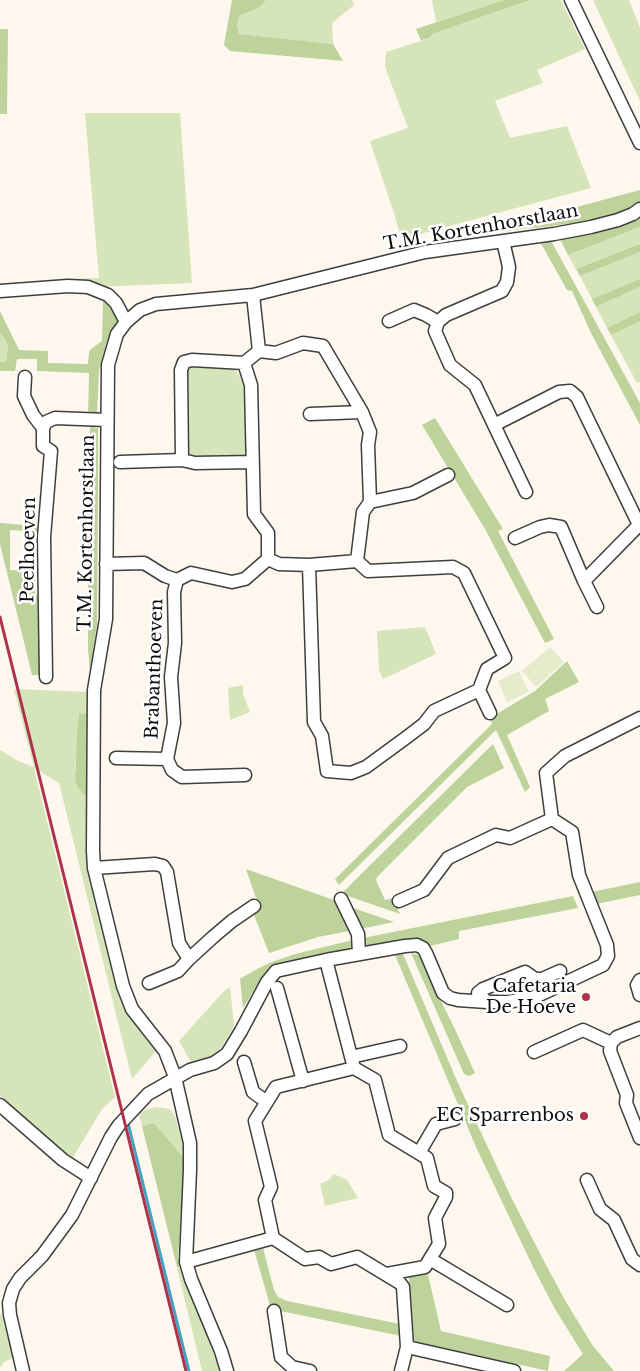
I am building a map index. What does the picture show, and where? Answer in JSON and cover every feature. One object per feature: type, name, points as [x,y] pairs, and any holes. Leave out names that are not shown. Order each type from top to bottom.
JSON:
[{"type":"street","points":[[572,0],[640,143]]},
{"type":"street","name":"T.M. Kortenhorstlaan","points":[[227,1371],[186,1262],[190,1143],[176,1077],[165,1052],[132,1009],[123,986],[94,868],[94,690],[106,619],[108,365],[117,334],[126,322],[140,310],[156,304],[253,295],[425,252],[591,227],[618,220],[640,209]]},
{"type":"street","points":[[503,241],[508,268],[507,282],[502,291],[446,315],[438,322],[435,331],[450,365],[475,384],[526,492]]},
{"type":"street","points":[[0,291],[68,286],[88,287],[108,295],[116,303],[126,322]]},
{"type":"street","points":[[253,295],[259,351]]},
{"type":"street","points":[[389,322],[414,310],[426,314],[438,322]]},
{"type":"street","points":[[182,460],[181,370],[184,362],[192,360],[244,363],[259,351],[276,354],[303,343],[323,346],[362,412],[370,432],[368,445],[370,502],[363,512],[357,561]]},
{"type":"street","points":[[244,363],[251,385],[254,514],[268,533],[268,559],[279,564],[309,565],[357,561],[368,571],[453,566],[464,574],[505,658],[487,669],[480,690],[490,713]]},
{"type":"street","name":"Peelhoeven","points":[[25,377],[24,396],[33,415],[43,428],[44,446],[51,451],[44,536],[46,677]]},
{"type":"street","points":[[494,425],[558,392],[570,390],[577,397],[640,524],[584,580]]},
{"type":"street","points":[[310,414],[362,412]]},
{"type":"street","points":[[43,428],[46,422],[55,418],[108,420]]},
{"type":"street","points":[[120,462],[182,460],[195,463],[253,462]]},
{"type":"street","points":[[370,502],[413,492],[448,475]]},
{"type":"street","points":[[515,538],[540,527],[549,525],[561,527],[597,606]]},
{"type":"street","name":"Brabanthoeven","points":[[106,564],[144,563],[165,576],[177,580],[191,573],[232,582],[245,579],[268,559]]},
{"type":"street","points":[[309,565],[314,722],[322,736],[327,771],[351,773],[366,767],[424,724],[434,711],[480,690]]},
{"type":"street","name":"Brabanthoeven","points":[[177,580],[174,592],[175,643],[171,677],[174,723],[168,759],[172,770],[182,777],[245,775]]},
{"type":"street","points":[[24,1371],[10,1315],[5,1303],[13,1288],[20,1278],[42,1256],[72,1215],[111,1137],[119,1125],[148,1094],[190,1070],[214,1063],[226,1054],[241,1031],[267,982],[276,971],[326,960],[418,945],[426,953],[443,993],[450,998],[486,1002],[508,1002],[535,997],[603,965],[608,956],[606,945],[580,875],[572,832],[552,819],[546,773],[565,756],[640,718]]},
{"type":"street","name":"Brabanthoeven","points":[[116,758],[168,759]]},
{"type":"street","points":[[398,901],[424,890],[448,858],[496,835],[510,838],[552,819]]},
{"type":"street","points":[[94,868],[155,864],[163,866],[167,872],[180,943],[189,959]]},
{"type":"street","points":[[341,898],[358,934],[359,954]]},
{"type":"street","points":[[149,983],[178,971],[232,921],[254,906]]},
{"type":"street","points":[[326,960],[353,1063],[375,1080],[389,1136],[427,1158],[434,1186],[446,1193],[446,1197],[435,1218],[439,1244],[425,1267],[386,1274]]},
{"type":"street","points":[[486,1002],[478,993],[483,988],[525,972],[535,979],[542,979],[560,971]]},
{"type":"street","points":[[640,980],[637,985],[640,995]]},
{"type":"street","points":[[277,988],[303,1081]]},
{"type":"street","points":[[640,1028],[617,1037],[611,1043],[610,1051],[627,1095],[626,1103],[640,1138]]},
{"type":"street","points":[[534,1052],[583,1030],[611,1043]]},
{"type":"street","points":[[400,1046],[303,1081],[276,1087],[255,1121],[271,1187],[264,1200],[273,1238],[304,1259],[319,1257],[331,1264],[357,1256],[400,1283],[403,1287],[407,1347],[401,1371]]},
{"type":"street","points":[[244,1062],[253,1092],[267,1102]]},
{"type":"street","points":[[0,1105],[63,1160],[91,1178]]},
{"type":"street","points":[[419,1153],[436,1124],[455,1119]]},
{"type":"street","points":[[587,1180],[600,1209],[614,1220],[632,1259],[640,1265]]},
{"type":"street","points":[[186,1262],[273,1238]]},
{"type":"street","points":[[430,1259],[507,1305]]},
{"type":"street","points":[[274,1311],[281,1357],[292,1367],[310,1371]]},
{"type":"street","points":[[407,1347],[514,1371]]},
{"type":"green space","points":[[232,0],[266,0],[260,7],[239,16],[237,26],[239,34],[333,44],[343,61],[230,51],[224,45]]},
{"type":"green space","points":[[266,0],[352,0],[354,5],[332,23],[333,44],[239,34],[237,26],[239,16],[260,7]]},
{"type":"green space","points":[[432,0],[504,0],[436,22]]},
{"type":"green space","points":[[504,0],[530,0],[432,34],[430,38],[421,40],[416,29]]},
{"type":"green space","points":[[530,0],[561,0],[585,49],[537,70],[543,83],[495,101],[510,138],[567,126],[591,188],[401,239],[370,141],[408,128],[385,67],[386,52],[430,38],[432,34]]},
{"type":"green space","points":[[593,0],[629,0],[640,28],[640,101]]},
{"type":"green space","points":[[0,29],[8,29],[7,114],[0,114]]},
{"type":"green space","points":[[85,113],[180,113],[192,283],[44,289],[44,280],[99,278]]},
{"type":"green space","points":[[640,190],[640,202],[638,205],[615,214],[582,222],[535,228],[532,219]]},
{"type":"green space","points":[[532,219],[535,228],[476,234]]},
{"type":"green space","points":[[640,219],[640,227],[568,255],[560,238],[603,231]]},
{"type":"green space","points":[[640,227],[640,244],[576,269],[568,255]]},
{"type":"green space","points":[[550,239],[640,403],[640,425],[592,335],[572,291],[567,290],[539,240]]},
{"type":"green space","points":[[640,244],[640,252],[580,276],[576,269]]},
{"type":"green space","points":[[640,252],[640,279],[592,299],[580,276]]},
{"type":"green space","points":[[640,279],[640,287],[596,307],[592,299]]},
{"type":"green space","points":[[640,287],[640,312],[607,328],[596,307]]},
{"type":"green space","points":[[106,298],[118,310],[116,328],[107,341],[99,370],[97,414],[88,417],[89,373],[37,371],[37,359],[17,359],[15,371],[0,371],[0,362],[6,362],[8,347],[5,339],[0,334],[0,311],[19,350],[48,351],[48,363],[88,364],[89,352],[102,341],[103,300]]},
{"type":"green space","points":[[640,312],[640,321],[611,335],[607,328]]},
{"type":"green space","points":[[640,321],[640,382],[637,383],[611,335]]},
{"type":"green space","points":[[0,334],[5,339],[8,347],[6,362],[0,362]]},
{"type":"green space","points":[[186,366],[231,367],[237,372],[244,385],[246,397],[248,456],[183,458]]},
{"type":"green space","points":[[435,418],[503,529],[498,531],[554,639],[545,643],[485,529],[422,425]]},
{"type":"green space","points":[[90,427],[98,428],[98,487],[97,625],[90,671],[88,649],[88,565]]},
{"type":"green space","points":[[0,523],[38,526],[38,532],[10,530],[10,570],[35,571],[35,593],[39,597],[39,633],[43,635],[44,675],[32,675],[0,544]]},
{"type":"green space","points":[[425,627],[436,654],[383,679],[379,670],[377,631]]},
{"type":"green space","points":[[550,647],[564,662],[536,687],[522,671]]},
{"type":"green space","points":[[567,661],[579,682],[545,699],[549,711],[507,735],[530,787],[525,792],[496,730],[339,885],[335,879],[492,724],[490,718],[535,691]]},
{"type":"green space","points":[[519,671],[529,692],[507,702],[498,681]]},
{"type":"green space","points":[[243,685],[243,694],[250,712],[230,720],[228,688]]},
{"type":"green space","points":[[14,689],[89,692],[88,714],[79,713],[75,770],[79,789],[87,798],[90,848],[130,1017],[156,1051],[132,1079],[59,783],[34,768],[115,1097],[102,1109],[72,1159],[0,1095],[0,750],[20,762],[34,767]]},
{"type":"green space","points":[[79,713],[88,714],[87,798],[75,781]]},
{"type":"green space","points":[[493,744],[504,768],[467,787],[377,877],[376,880],[385,900],[392,898],[400,914],[345,895],[343,892]]},
{"type":"green space","points":[[246,869],[342,903],[350,927],[349,931],[318,937],[269,953],[251,906],[257,901]]},
{"type":"green space","points":[[640,882],[640,895],[591,905],[587,893]]},
{"type":"green space","points":[[573,896],[578,908],[459,931],[459,939],[430,946],[426,941],[420,939],[364,947],[363,938]]},
{"type":"green space","points":[[353,908],[394,922],[360,929]]},
{"type":"green space","points":[[353,940],[353,949],[272,966],[267,970],[243,1008],[240,979],[272,962],[295,954]]},
{"type":"green space","points":[[411,953],[418,955],[423,960],[475,1073],[469,1076],[464,1074]]},
{"type":"green space","points":[[403,954],[457,1081],[511,1197],[566,1302],[593,1346],[614,1371],[564,1371],[583,1354],[555,1309],[534,1269],[476,1147],[395,955]]},
{"type":"green space","points":[[230,987],[234,1025],[232,1030],[219,1051],[212,1057],[192,1064],[179,1041],[225,990]]},
{"type":"green space","points":[[156,1107],[170,1109],[175,1116],[184,1149],[184,1158],[154,1123],[142,1126],[139,1114]]},
{"type":"green space","points":[[154,1123],[184,1158],[178,1257],[180,1267],[177,1267],[142,1126]]},
{"type":"green space","points":[[334,1174],[347,1180],[358,1198],[325,1206],[320,1184],[329,1180]]},
{"type":"green space","points":[[262,1244],[274,1290],[278,1297],[287,1301],[400,1324],[401,1336],[271,1309],[253,1246]]},
{"type":"green space","points":[[180,1267],[220,1371],[202,1371],[177,1268]]},
{"type":"green space","points":[[427,1270],[441,1331],[550,1356],[548,1371],[412,1340],[409,1276]]},
{"type":"green space","points":[[0,1313],[13,1358],[4,1362],[0,1368]]},
{"type":"waterway","points":[[128,1123],[189,1371]]},
{"type":"railway","points":[[0,617],[186,1371]]},
{"type":"place","name":"Cafetaria De Hoeve","points":[[586,997]]},
{"type":"place","name":"EC Sparrenbos","points":[[584,1116]]}]
